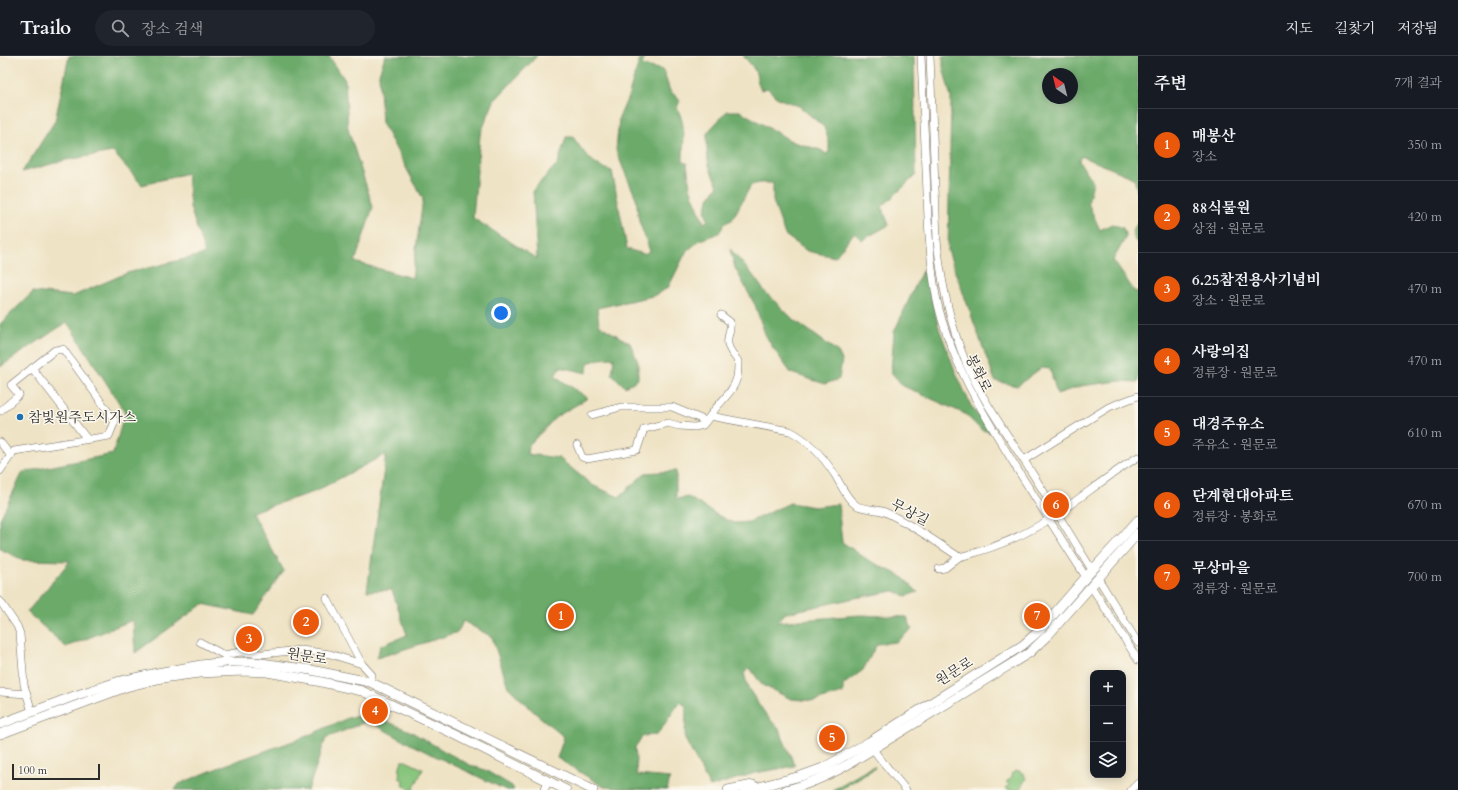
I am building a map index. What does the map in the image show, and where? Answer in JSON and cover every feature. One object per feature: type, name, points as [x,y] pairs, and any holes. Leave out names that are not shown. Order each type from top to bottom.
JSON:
[{"type":"main road","name":"원문로","points":[[786,790],[804,786],[826,777],[871,745],[1032,638],[1138,520]]},
{"type":"main road","name":"원문로","points":[[747,790],[801,776],[823,768],[871,745],[1029,653],[1050,634],[1138,533]]},
{"type":"main road","points":[[1092,570],[1098,578]]},
{"type":"main road","name":"봉화로","points":[[1086,577],[1091,586]]},
{"type":"main road","name":"원문로","points":[[0,734],[77,695],[117,682],[225,659],[281,665],[370,682],[593,790]]},
{"type":"main road","name":"원문로","points":[[0,724],[34,716],[126,687],[162,678],[199,672],[267,672],[362,691],[452,733],[566,790]]},
{"type":"main road","points":[[728,790],[801,776]]},
{"type":"street","name":"봉화로","points":[[921,56],[931,260],[937,300],[944,325],[956,361],[972,393],[1049,520],[1086,577]]},
{"type":"street","name":"봉화로","points":[[930,56],[937,240],[940,268],[955,332],[967,363],[995,418],[1058,513],[1092,570]]},
{"type":"street","points":[[708,418],[727,395],[737,378],[738,361],[727,343],[731,329],[730,322],[721,315]]},
{"type":"street","points":[[0,411],[19,395],[11,385],[55,350],[63,349],[115,421],[108,436],[14,451],[0,471]]},
{"type":"street","points":[[32,368],[87,439]]},
{"type":"street","points":[[1024,460],[1109,407],[1138,396]]},
{"type":"street","name":"무상길","points":[[592,415],[621,406],[672,407],[708,418],[790,431],[801,436],[811,446],[834,473],[850,499],[857,506],[884,512],[921,532],[959,557]]},
{"type":"street","name":"무상길","points":[[577,445],[582,457],[587,459],[637,450],[644,429],[668,423],[679,426],[696,427],[703,425],[708,418]]},
{"type":"street","points":[[0,442],[11,456]]},
{"type":"street","points":[[938,569],[945,568],[959,557],[980,552],[1006,542],[1049,520],[1138,457]]},
{"type":"street","points":[[1098,578],[1138,643]]},
{"type":"street","name":"봉화로","points":[[1091,586],[1138,660]]},
{"type":"street","points":[[327,598],[362,664],[372,675],[370,682]]},
{"type":"street","points":[[0,601],[17,626],[20,634],[24,685],[34,716]]},
{"type":"street","points":[[200,642],[225,659],[240,652],[262,654],[301,650],[330,654],[362,664]]},
{"type":"street","points":[[0,692],[27,694]]},
{"type":"street","points":[[871,745],[878,756],[906,790]]},
{"type":"street","points":[[1131,790],[1138,783]]},
{"type":"green space","points":[[69,56],[329,56],[345,80],[348,129],[373,207],[355,262],[412,278],[423,199],[382,123],[379,74],[385,56],[537,56],[494,101],[480,135],[473,218],[537,259],[533,190],[558,163],[566,137],[573,137],[589,158],[612,171],[627,249],[644,254],[650,251],[639,221],[636,198],[616,150],[619,118],[628,97],[640,58],[644,59],[642,65],[663,70],[670,91],[680,100],[677,108],[683,128],[683,162],[687,163],[690,188],[704,223],[708,220],[705,211],[708,200],[718,185],[709,166],[707,133],[727,111],[740,111],[793,142],[821,150],[826,154],[829,152],[829,142],[824,127],[799,106],[777,98],[767,88],[761,90],[754,69],[743,56],[914,56],[916,175],[882,207],[889,225],[862,240],[854,233],[835,257],[807,251],[785,235],[773,201],[773,183],[751,185],[732,220],[725,223],[719,233],[700,240],[686,252],[668,288],[653,296],[597,308],[599,325],[630,343],[638,362],[638,379],[625,387],[612,374],[614,358],[600,359],[588,363],[587,373],[560,367],[555,376],[588,398],[556,417],[528,446],[527,454],[559,458],[592,485],[619,497],[645,473],[676,471],[676,499],[688,497],[719,516],[734,523],[749,522],[790,503],[815,507],[838,504],[842,542],[868,560],[901,576],[918,592],[906,596],[894,591],[855,598],[786,613],[776,622],[860,615],[907,617],[912,629],[896,642],[877,644],[863,670],[843,685],[843,693],[815,701],[791,699],[762,685],[750,668],[744,673],[748,688],[767,716],[779,729],[795,766],[755,773],[710,787],[685,739],[686,706],[680,702],[657,735],[643,736],[635,747],[637,775],[670,778],[667,790],[604,787],[557,758],[564,737],[534,712],[508,687],[492,637],[463,621],[458,632],[377,658],[380,646],[407,635],[392,590],[367,591],[386,454],[314,492],[251,512],[284,571],[253,615],[203,604],[135,653],[133,620],[66,647],[27,612],[70,561],[23,560],[0,549],[0,519],[23,472],[113,454],[125,412],[67,322],[0,367],[0,324],[33,292],[73,296],[127,273],[205,254],[190,207],[187,173],[142,185],[113,152],[66,160],[22,172],[55,121]]},
{"type":"green space","points":[[943,56],[1138,56],[1138,194],[1134,178],[1081,156],[1079,161],[1093,182],[1088,203],[1100,230],[1112,224],[1123,228],[1126,237],[1113,260],[1135,292],[1138,291],[1138,382],[1119,381],[1081,386],[1057,394],[1050,369],[1041,368],[1017,386],[995,381],[948,251],[951,98],[943,67]]},
{"type":"green space","points":[[1138,223],[1138,243],[1135,241],[1132,230]]},
{"type":"green space","points":[[730,249],[752,274],[765,292],[792,318],[838,352],[842,360],[839,379],[825,384],[791,373],[765,334],[755,305],[735,268]]},
{"type":"green space","points":[[922,271],[927,279],[939,328],[954,368],[971,406],[991,433],[980,429],[965,414],[903,386],[891,372],[894,332]]},
{"type":"green space","points":[[369,714],[410,731],[470,765],[485,770],[512,786],[514,790],[506,790],[412,745],[368,721],[326,738],[308,790],[175,790],[179,784],[225,765],[302,738],[348,718]]},
{"type":"green space","points":[[402,761],[406,761],[423,769],[413,790],[402,785],[403,780],[399,778]]},
{"type":"green space","points":[[874,766],[875,768],[839,790],[832,790]]},
{"type":"green space","points":[[1016,771],[1023,773],[1026,779],[1019,790],[1008,790],[1006,788],[1009,785],[1006,782],[1012,777],[1011,774]]},
{"type":"place","name":"참빛원주도시가스","points":[[20,417]]},
{"type":"place","name":"단계현대아파트","points":[[1056,505]]},
{"type":"place","name":"매봉산","points":[[561,616]]},
{"type":"place","name":"무상마을","points":[[1037,616]]},
{"type":"place","name":"88식물원","points":[[306,622]]},
{"type":"place","name":"6.25참전용사기념비","points":[[249,639]]},
{"type":"place","name":"사랑의집","points":[[375,711]]},
{"type":"place","name":"대경주유소","points":[[832,738]]}]
